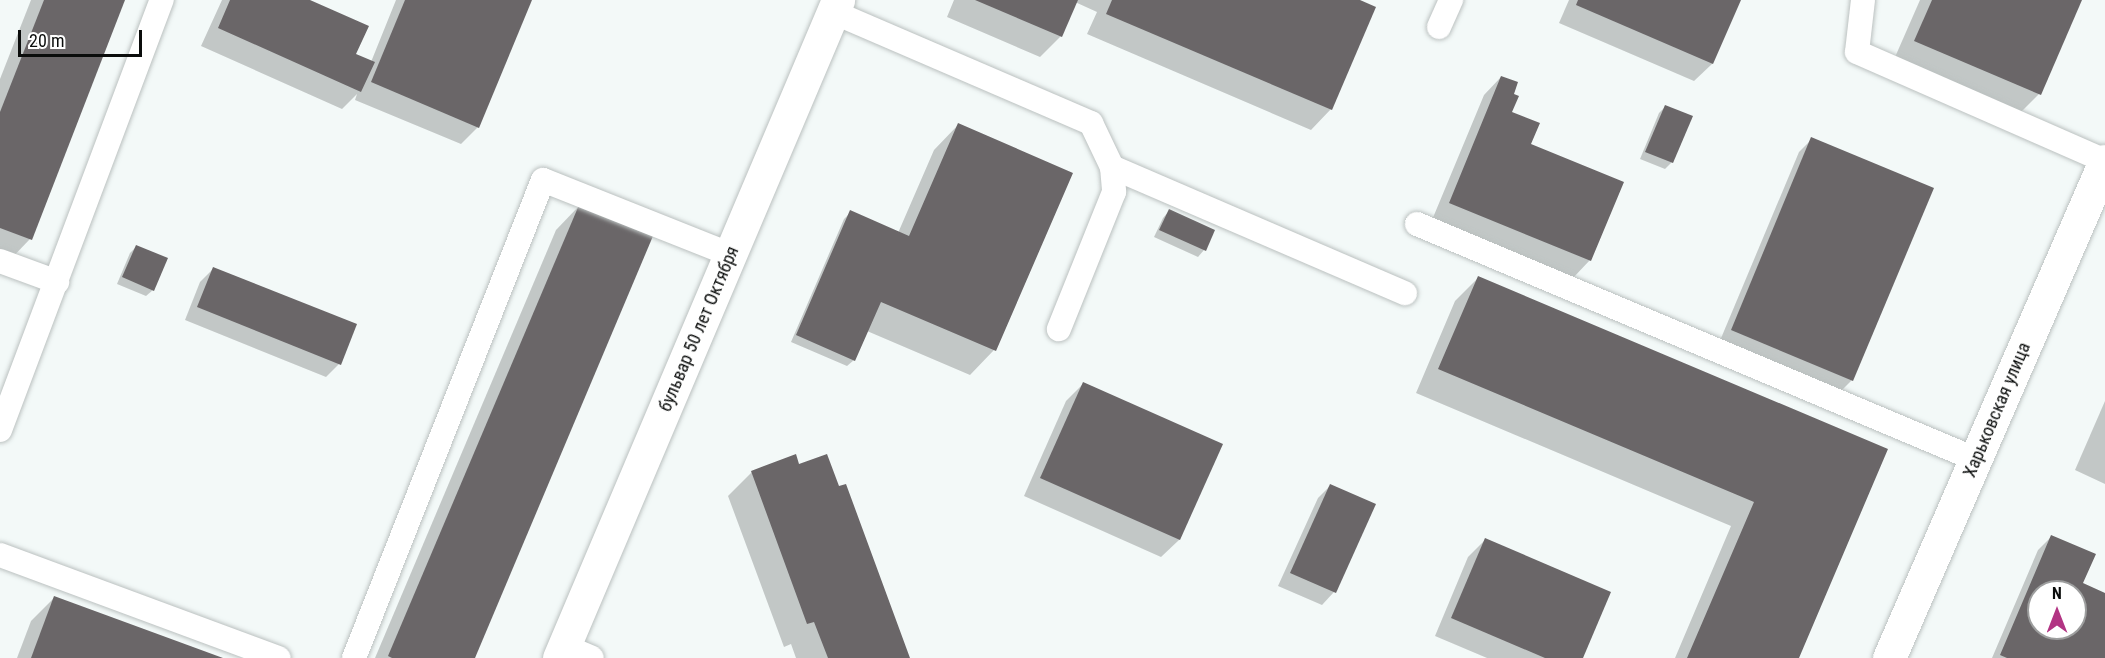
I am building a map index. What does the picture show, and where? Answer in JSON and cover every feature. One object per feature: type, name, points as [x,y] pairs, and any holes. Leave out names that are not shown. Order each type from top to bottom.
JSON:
[{"type":"street","name":"бульвар 50 лет Октября","points":[[572,654],[731,255],[835,6]]},
{"type":"street","name":"Харьковская улица","points":[[1889,658],[2105,161]]},
{"type":"lane","points":[[0,430],[162,0]]},
{"type":"lane","points":[[1439,27],[1451,0]]},
{"type":"lane","points":[[1863,0],[1857,52],[2105,161]]},
{"type":"lane","points":[[835,6],[1091,123],[1112,167],[1114,192],[1059,329]]},
{"type":"lane","points":[[1112,167],[1405,293]]},
{"type":"lane","points":[[354,658],[543,180],[731,255]]},
{"type":"lane","points":[[1417,224],[1976,459]]},
{"type":"lane","points":[[0,261],[57,282]]},
{"type":"lane","points":[[0,555],[279,658]]},
{"type":"building","points":[[44,0],[125,0],[32,240],[0,228],[0,112]]},
{"type":"building","points":[[230,0],[310,0],[369,26],[356,54],[375,62],[361,92],[218,28]]},
{"type":"building","points":[[405,0],[532,0],[479,128],[371,82]]},
{"type":"building","points":[[975,0],[1078,0],[1062,37]]},
{"type":"building","points":[[1112,0],[1360,0],[1376,7],[1332,110],[1106,14]]},
{"type":"building","points":[[1578,0],[1741,0],[1713,64],[1576,5]]},
{"type":"building","points":[[1932,0],[2082,0],[2041,95],[1914,41]]},
{"type":"building","points":[[1501,76],[1518,82],[1514,94],[1519,96],[1512,112],[1540,123],[1531,144],[1624,182],[1591,261],[1449,203]]},
{"type":"building","points":[[1665,105],[1693,116],[1673,163],[1645,152]]},
{"type":"building","points":[[958,123],[1073,173],[996,351],[881,302],[855,361],[796,335],[850,210],[909,236]]},
{"type":"building","points":[[1811,137],[1934,188],[1853,381],[1731,330]]},
{"type":"building","points":[[579,205],[653,236],[475,658],[392,658],[388,656]]},
{"type":"building","points":[[1169,209],[1215,230],[1206,251],[1159,230]]},
{"type":"building","points":[[136,245],[168,258],[154,291],[122,277]]},
{"type":"building","points":[[213,267],[357,324],[341,365],[197,307]]},
{"type":"building","points":[[1478,276],[1888,449],[1799,658],[1687,658],[1754,502],[1438,369]]},
{"type":"building","points":[[1083,382],[1223,444],[1180,540],[1040,478]]},
{"type":"building","points":[[796,454],[799,464],[827,454],[839,486],[846,484],[910,658],[828,658],[814,622],[807,624],[751,471]]},
{"type":"building","points":[[1330,484],[1376,504],[1336,593],[1290,573]]},
{"type":"building","points":[[2051,535],[2096,554],[2084,580],[2032,580]]},
{"type":"building","points":[[1485,538],[1611,592],[1583,658],[1545,658],[1451,618]]},
{"type":"building","points":[[2087,585],[2105,593],[2105,658],[2007,658],[2000,655],[2027,591],[2027,640],[2087,640]]},
{"type":"building","points":[[54,596],[223,658],[31,658]]}]
